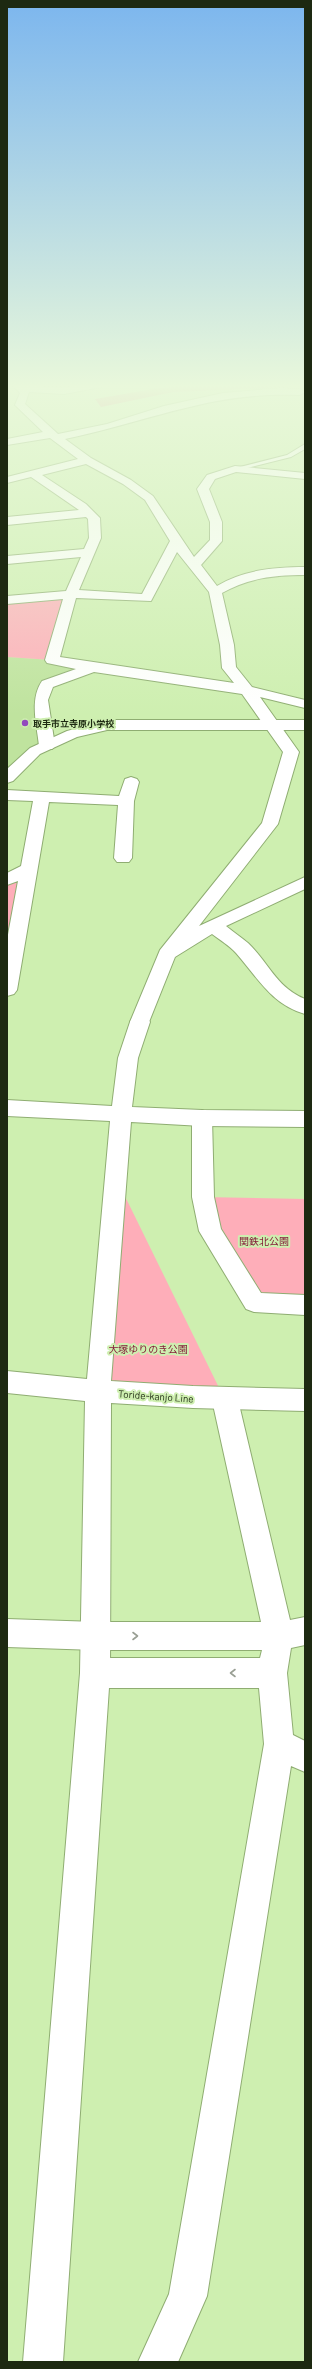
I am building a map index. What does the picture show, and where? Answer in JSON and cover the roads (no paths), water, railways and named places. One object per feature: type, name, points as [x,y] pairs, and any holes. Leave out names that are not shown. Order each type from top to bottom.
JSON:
[{"type":"street","points":[[63,495],[94,518],[94,538],[90,552],[71,594],[52,660],[91,668],[190,680],[247,690],[305,704]]},
{"type":"street","points":[[43,2362],[58,2181],[95,1673],[98,1392],[121,1114],[128,1058],[140,1022],[167,954],[270,824],[290,752],[273,725],[247,690],[228,668],[227,645],[215,592],[176,541],[149,498],[144,495]]},
{"type":"street","points":[[194,565],[216,541],[216,522],[205,495]]},
{"type":"street","points":[[7,521],[89,513]]},
{"type":"street","points":[[7,600],[71,594],[146,598],[176,541]]},
{"type":"street","points":[[7,560],[90,552]]},
{"type":"street","points":[[215,592],[242,577],[281,570],[305,571]]},
{"type":"street","points":[[47,746],[41,700],[47,684],[91,668]]},
{"type":"street","points":[[7,778],[35,751],[72,734],[107,726],[305,725]]},
{"type":"street","points":[[122,858],[126,802],[131,782]]},
{"type":"street","points":[[7,795],[126,802]]},
{"type":"street","points":[[7,990],[42,798]]},
{"type":"street","points":[[7,880],[30,868]]},
{"type":"street","points":[[167,954],[213,925],[305,882]]},
{"type":"street","points":[[213,925],[242,948],[266,980],[287,999],[305,1008]]},
{"type":"street","points":[[7,1108],[202,1118],[305,1119]]},
{"type":"street","points":[[202,1118],[203,1197],[210,1231],[254,1302],[305,1305]]},
{"type":"street","name":"Toride-kanjo Line","points":[[7,1382],[98,1392],[225,1400],[305,1400]]},
{"type":"street","points":[[158,2362],[188,2296],[292,1750],[272,1673],[292,1633],[225,1400]]},
{"type":"street","points":[[7,1633],[96,1636],[292,1633]]},
{"type":"street","points":[[95,1673],[272,1673]]},
{"type":"place","name":"取手市立寺原小学校","points":[[25,723]]},
{"type":"park label","name":"関鉄北公園","points":[[264,1241]]},
{"type":"park label","name":"大塚ゆりのき公園","points":[[148,1349]]}]
